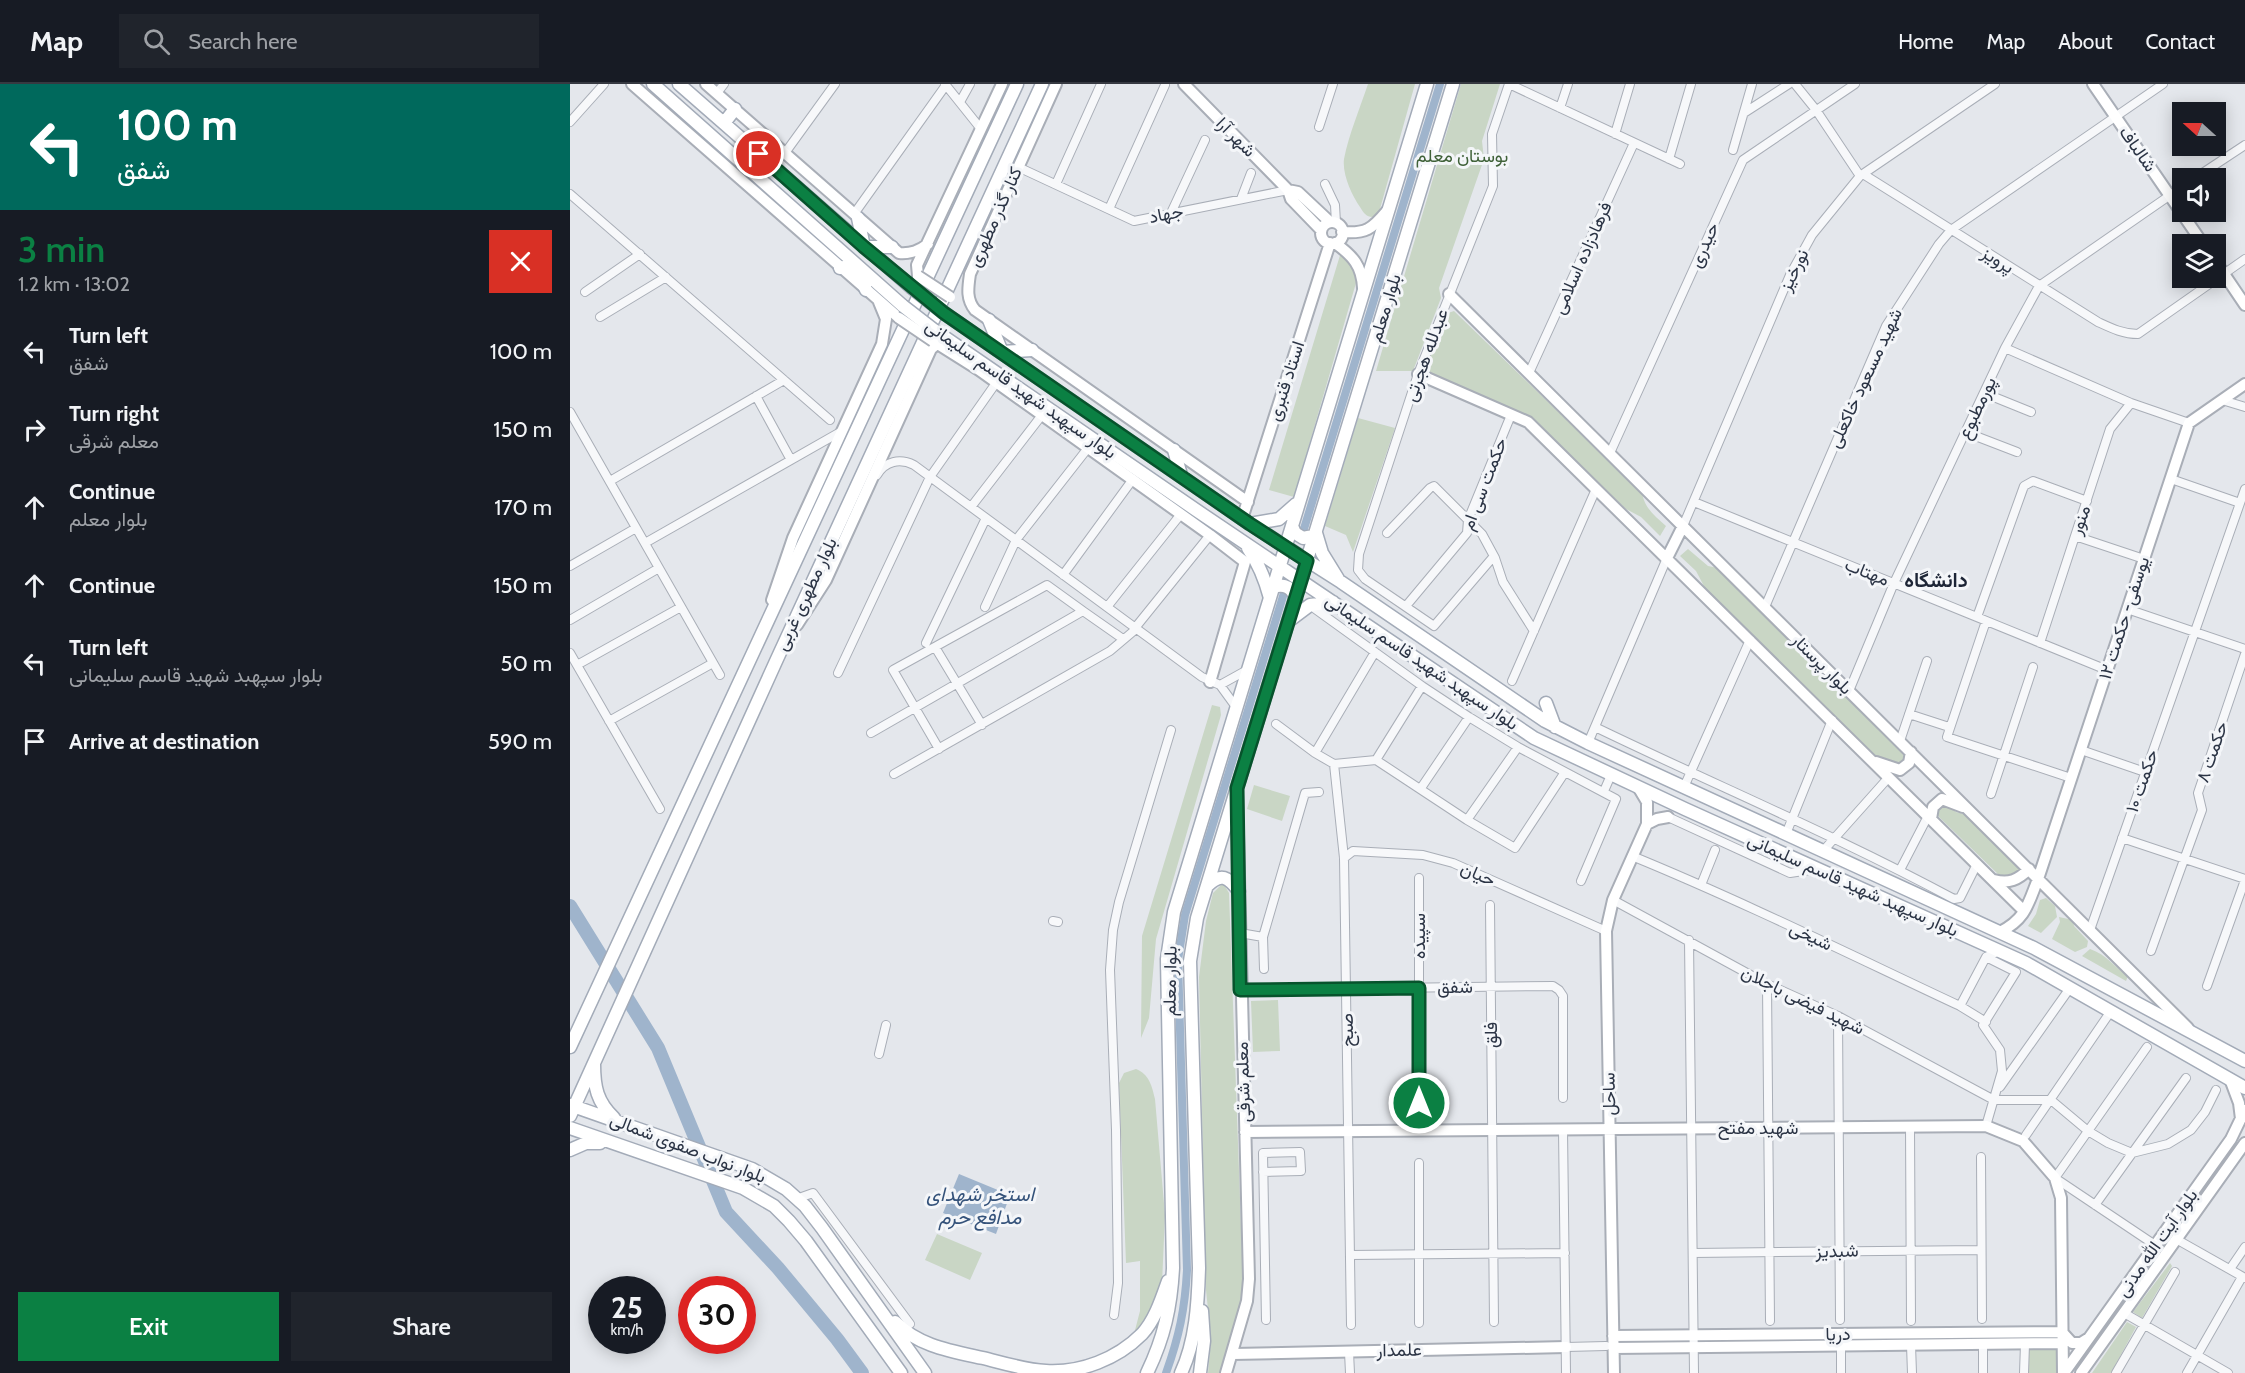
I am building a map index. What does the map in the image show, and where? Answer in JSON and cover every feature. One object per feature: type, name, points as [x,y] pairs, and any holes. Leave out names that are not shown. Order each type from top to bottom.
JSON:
[{"type":"main road","name":"بلوار سپهبد شهید قاسم سلیمانی","points":[[653,84],[855,264],[901,312],[935,338],[1193,515],[1241,540],[1534,738],[2026,963],[2245,1088]]},
{"type":"main road","name":"بلوار سپهبد شهید قاسم سلیمانی","points":[[679,84],[864,247],[944,313],[1246,521],[1555,726],[2000,932],[2245,1061]]},
{"type":"main road","name":"بلوار مطهری غربی","points":[[570,1046],[1017,84]]},
{"type":"main road","name":"بلوار مطهری غربی","points":[[571,1109],[1042,84]]},
{"type":"main road","name":"بلوار معلم","points":[[1181,1373],[1192,1337],[1198,1305],[1199,1268],[1190,961],[1197,918],[1453,84]]},
{"type":"main road","name":"بلوار معلم","points":[[1147,1373],[1155,1358],[1171,1302],[1173,1268],[1167,959],[1174,912],[1426,87]]},
{"type":"main road","points":[[724,123],[735,109]]},
{"type":"main road","points":[[856,216],[864,247],[892,247]]},
{"type":"main road","points":[[840,268],[855,264],[866,290]]},
{"type":"main road","points":[[989,320],[1002,352],[1032,350]]},
{"type":"main road","points":[[978,370],[1002,382]]},
{"type":"main road","points":[[1174,450],[1181,475]]},
{"type":"main road","points":[[1246,521],[1279,519],[1299,501]]},
{"type":"main road","points":[[1292,526],[1295,533],[1303,538],[1313,537],[1316,532]]},
{"type":"main road","points":[[1316,532],[1322,553],[1341,582]]},
{"type":"main road","points":[[1241,540],[1257,561],[1272,593],[1287,586],[1294,593],[1296,600]]},
{"type":"main road","points":[[1290,620],[1310,605],[1333,602]]},
{"type":"main road","points":[[1546,703],[1555,726]]},
{"type":"main road","points":[[1207,886],[1215,879],[1223,878],[1230,880],[1239,891]]},
{"type":"main road","points":[[2215,1072],[2225,1061],[2227,1052]]},
{"type":"main road","points":[[595,1059],[595,1088],[599,1102],[617,1121]]},
{"type":"main road","name":"بلوار نواب صفوی شمالی","points":[[571,1109],[617,1121],[752,1169],[769,1178],[796,1198],[822,1228],[925,1373]]},
{"type":"main road","name":"بلوار نواب صفوی شمالی","points":[[570,1128],[608,1143],[724,1181],[774,1206],[789,1221],[902,1373]]},
{"type":"main road","points":[[570,1150],[586,1143],[608,1143]]},
{"type":"main road","points":[[876,1304],[899,1327],[915,1338],[938,1348],[1044,1371],[1064,1371],[1087,1367],[1107,1359],[1143,1333],[1161,1301],[1173,1268]]},
{"type":"main road","points":[[1199,1268],[1204,1341],[1200,1373]]},
{"type":"main road","points":[[884,1348],[890,1373]]},
{"type":"street","points":[[570,122],[603,84]]},
{"type":"street","points":[[632,84],[879,302],[901,312]]},
{"type":"street","points":[[706,84],[720,89],[735,109],[899,253],[907,254],[918,251],[928,244]]},
{"type":"street","points":[[785,153],[835,84]]},
{"type":"street","points":[[960,102],[970,84]]},
{"type":"street","points":[[970,274],[960,296],[950,297],[918,276],[917,265],[1002,84]]},
{"type":"street","name":"کنار گذر مطهری","points":[[1056,84],[970,274],[968,294],[970,304],[989,320],[1248,502]]},
{"type":"street","points":[[1056,184],[1101,84]]},
{"type":"street","name":"شهر آرا","points":[[1184,84],[1288,190],[1291,199],[1321,230],[1322,237],[1356,260],[1360,267],[1363,293]]},
{"type":"street","points":[[1320,127],[1333,84]]},
{"type":"street","points":[[1509,84],[1680,164]]},
{"type":"street","name":"عبدلله هجرتی","points":[[1494,556],[1434,626],[1365,579],[1358,570],[1357,562],[1418,374],[1493,186],[1492,134],[1509,84]]},
{"type":"street","points":[[1560,108],[1568,84]]},
{"type":"street","points":[[1615,134],[1630,84]]},
{"type":"street","points":[[1669,159],[1691,84]]},
{"type":"street","points":[[1733,150],[1752,84]]},
{"type":"street","points":[[1744,113],[1789,84]]},
{"type":"street","name":"پرویز","points":[[1795,84],[1861,175],[2097,322],[2117,331],[2138,334],[2203,288]]},
{"type":"street","name":"حیدری","points":[[1610,453],[1743,160],[1855,84]]},
{"type":"street","name":"نورخیز","points":[[1683,526],[1790,274],[1812,235],[1861,175],[1995,84]]},
{"type":"street","name":"شالباف","points":[[2092,84],[2196,234]]},
{"type":"street","name":"شهید مسعود خاکعلی","points":[[1765,607],[1886,326],[1939,244],[1951,230],[2163,84]]},
{"type":"street","points":[[856,216],[946,85],[981,129]]},
{"type":"street","points":[[1109,209],[1165,85]]},
{"type":"street","points":[[1171,213],[1205,140]]},
{"type":"street","name":"فرهادزاده اسلامی","points":[[1529,373],[1634,142]]},
{"type":"street","points":[[2210,168],[2245,145]]},
{"type":"street","name":"جهاد","points":[[1018,166],[1134,221],[1288,190]]},
{"type":"street","points":[[1242,199],[1251,173]]},
{"type":"street","points":[[1325,184],[1335,205],[1336,225],[1341,238],[1333,243]]},
{"type":"street","name":"شهر آرا","points":[[1288,190],[1298,192],[1336,225]]},
{"type":"street","points":[[570,194],[830,420]]},
{"type":"street","name":"پورمطبوع","points":[[1849,691],[1894,583],[2005,348],[2039,286],[2170,196]]},
{"type":"street","points":[[1321,230],[1324,225],[1336,225],[1356,233],[1368,230],[1389,208]]},
{"type":"street","name":"استاد قنبری","points":[[1246,521],[1248,502],[1333,243]]},
{"type":"street","points":[[585,292],[640,254]]},
{"type":"street","points":[[2226,272],[2245,259]]},
{"type":"street","points":[[600,317],[666,277]]},
{"type":"street","points":[[2226,278],[2245,305]]},
{"type":"street","name":"بلوار پرستار","points":[[1449,294],[2195,1034]]},
{"type":"street","points":[[759,640],[793,538],[882,344],[886,319],[879,302]]},
{"type":"street","points":[[777,659],[826,580],[935,338],[978,370]]},
{"type":"street","points":[[2005,348],[2130,403],[2189,423],[2245,384]]},
{"type":"street","name":"بلوار پرستار","points":[[1418,374],[1528,422],[2024,911]]},
{"type":"street","points":[[610,481],[784,380]]},
{"type":"street","points":[[838,673],[930,477],[1002,382],[1042,415],[1181,514],[1193,515],[1210,534],[1245,562],[1215,683]]},
{"type":"street","points":[[1984,393],[2031,412]]},
{"type":"street","points":[[756,396],[791,459]]},
{"type":"street","points":[[2222,400],[2245,407]]},
{"type":"street","name":"منور","points":[[2040,643],[2110,429],[2130,403]]},
{"type":"street","points":[[570,412],[720,675]]},
{"type":"street","points":[[971,507],[1042,415]]},
{"type":"street","name":"حکمت سی ام","points":[[1406,606],[1467,533],[1468,520],[1511,415]]},
{"type":"street","name":"یوسفی- حکمت ۱۲","points":[[2024,911],[2038,879],[2189,423]]},
{"type":"street","points":[[645,543],[843,430]]},
{"type":"street","points":[[1965,432],[2017,452]]},
{"type":"street","points":[[985,608],[1016,540],[1088,448]]},
{"type":"street","points":[[867,492],[880,470],[896,461],[908,462],[1135,628],[1215,683],[1236,707]]},
{"type":"street","points":[[2170,478],[2240,503]]},
{"type":"street","points":[[1063,574],[1132,479]]},
{"type":"street","points":[[1977,617],[2027,482],[2033,481],[2087,501]]},
{"type":"street","points":[[1387,533],[1434,486],[1482,534],[1494,556],[1503,582],[1534,631]]},
{"type":"street","points":[[1512,681],[1596,489]]},
{"type":"street","name":"حکمت ۱۰","points":[[2090,930],[2245,489]]},
{"type":"street","name":"مهتاب","points":[[1694,502],[2107,670]]},
{"type":"street","points":[[1107,607],[1181,514]]},
{"type":"street","points":[[926,643],[986,518]]},
{"type":"street","points":[[1588,743],[1667,558],[1683,526]]},
{"type":"street","points":[[570,566],[636,528]]},
{"type":"street","points":[[894,774],[1110,651],[1135,628],[1210,534]]},
{"type":"street","points":[[2075,536],[2144,559]]},
{"type":"street","points":[[570,620],[659,568]]},
{"type":"street","points":[[939,748],[893,670],[1047,585],[1123,639]]},
{"type":"street","points":[[1310,605],[1469,717],[1518,747],[1616,799],[1581,881]]},
{"type":"street","points":[[577,665],[681,607]]},
{"type":"street","points":[[2127,609],[2245,649]]},
{"type":"street","points":[[871,733],[1083,611]]},
{"type":"street","points":[[1986,621],[1947,737],[2071,778]]},
{"type":"street","points":[[1684,787],[1750,640]]},
{"type":"street","points":[[935,647],[981,725]]},
{"type":"street","points":[[1315,753],[1374,652]]},
{"type":"street","points":[[570,653],[660,809]]},
{"type":"street","name":"حکمت ۸","points":[[2151,951],[2186,860],[2202,810],[2198,793],[2245,654]]},
{"type":"street","points":[[1899,741],[1927,661]]},
{"type":"street","points":[[609,721],[713,663]]},
{"type":"street","points":[[1991,794],[2033,667]]},
{"type":"street","points":[[1215,683],[1248,669]]},
{"type":"street","points":[[1376,760],[1422,686]]},
{"type":"street","points":[[1909,714],[1949,727]]},
{"type":"street","points":[[1421,788],[1469,717]]},
{"type":"street","points":[[1786,834],[1832,720]]},
{"type":"street","points":[[1276,724],[1334,764],[1376,760],[1467,820],[1515,848],[1565,772]]},
{"type":"street","points":[[1595,727],[1793,818],[1954,899],[1960,898],[1977,864]]},
{"type":"street","points":[[1114,1315],[1118,1283],[1116,1130],[1110,970],[1113,930],[1119,902],[1171,730]]},
{"type":"street","points":[[1467,820],[1518,747]]},
{"type":"street","points":[[2081,750],[2145,772]]},
{"type":"street","points":[[1873,761],[1900,770],[1909,763],[1911,752]]},
{"type":"street","name":"صبح","points":[[1334,764],[1344,858],[1351,1325]]},
{"type":"street","points":[[1604,791],[1611,775]]},
{"type":"street","points":[[1823,851],[1889,777]]},
{"type":"street","points":[[1638,787],[1647,802],[1647,824],[1668,817],[1790,873],[1817,869]]},
{"type":"street","name":"معلم شرقی","points":[[1226,1373],[1247,1300],[1248,1259],[1237,788]]},
{"type":"street","points":[[1264,969],[1263,937],[1305,794],[1319,792]]},
{"type":"street","points":[[1900,870],[1930,817],[1933,807],[1942,800],[1968,809]]},
{"type":"street","name":"ساحل","points":[[1614,1373],[1610,1347],[1613,1336],[1606,931],[1613,900],[1647,824]]},
{"type":"street","points":[[2122,838],[2245,880],[2207,986]]},
{"type":"street","points":[[1701,885],[1715,850]]},
{"type":"street","name":"حیان","points":[[1344,858],[1353,851],[1423,855],[1452,863],[1606,931]]},
{"type":"street","name":"شیخی","points":[[1632,856],[1701,885],[1960,1006],[1986,1022]]},
{"type":"street","points":[[1994,880],[2011,882],[2021,877],[2029,869]]},
{"type":"street","name":"سپیده","points":[[1419,878],[1419,1103]]},
{"type":"street","name":"شهید فیضی باجلان","points":[[1613,900],[1767,984],[1838,1016],[1995,1096]]},
{"type":"street","name":"فلق","points":[[1490,905],[1494,1322]]},
{"type":"street","points":[[2000,932],[2015,924],[2024,911]]},
{"type":"street","points":[[1240,933],[1263,937]]},
{"type":"street","points":[[1689,940],[1694,1373]]},
{"type":"street","points":[[1960,1006],[1986,957],[1999,951]]},
{"type":"street","points":[[1986,957],[2016,972],[1983,1025],[2001,1050],[2002,1071],[1986,1126]]},
{"type":"street","points":[[1767,984],[1770,1321]]},
{"type":"street","name":"شفق","points":[[1240,990],[1553,986],[1563,996],[1563,1098]]},
{"type":"street","points":[[1995,1096],[2070,988]]},
{"type":"street","points":[[2026,1135],[2111,1011]]},
{"type":"street","points":[[1838,1016],[1840,1320]]},
{"type":"street","points":[[879,1054],[886,1025]]},
{"type":"street","points":[[2147,1047],[2055,1178],[2155,1245]]},
{"type":"street","points":[[2227,1052],[2245,1051]]},
{"type":"street","points":[[2095,1205],[2186,1077]]},
{"type":"street","points":[[2230,1080],[2239,1103],[2241,1121]]},
{"type":"street","points":[[1995,1096],[2050,1100],[2088,1131],[2132,1153],[2168,1144],[2191,1130],[2205,1112],[2216,1090]]},
{"type":"street","name":"بلوار آیت الله مدنی","points":[[2064,1373],[2231,1139],[2245,1110]]},
{"type":"street","points":[[1910,1126],[1911,1321]]},
{"type":"street","name":"شهید مفتح","points":[[1245,1132],[1986,1126],[2006,1132],[2023,1141],[2055,1178],[2061,1198],[2064,1373]]},
{"type":"street","points":[[1563,1129],[1566,1373]]},
{"type":"street","name":"بلوار آیت الله مدنی","points":[[2081,1373],[2245,1143]]},
{"type":"street","points":[[1263,1172],[1301,1171],[1300,1152],[1263,1153],[1263,1172],[1266,1320]]},
{"type":"street","points":[[1981,1157],[1982,1319]]},
{"type":"street","points":[[1419,1163],[1419,1323]]},
{"type":"street","points":[[796,1198],[813,1193],[910,1324]]},
{"type":"street","points":[[2176,1239],[2244,1277],[2187,1373]]},
{"type":"street","points":[[2229,1269],[2245,1247]]},
{"type":"street","name":"شبدیز","points":[[1693,1253],[1981,1250]]},
{"type":"street","points":[[1350,1255],[1565,1252]]},
{"type":"street","points":[[1248,1259],[1265,1259]]},
{"type":"street","points":[[2116,1373],[2175,1272]]},
{"type":"street","points":[[2124,1313],[2228,1373]]},
{"type":"street","name":"دریا","points":[[1613,1336],[2062,1332],[2072,1343],[2081,1343],[2091,1335]]},
{"type":"street","points":[[1911,1333],[1912,1373]]},
{"type":"street","points":[[1770,1334],[1771,1346]]},
{"type":"street","points":[[2091,1335],[2104,1340]]},
{"type":"street","name":"دریا","points":[[1610,1347],[2062,1343]]},
{"type":"street","points":[[1983,1344],[1983,1373]]},
{"type":"street","points":[[2024,1373],[2025,1344]]},
{"type":"street","points":[[1841,1345],[1841,1373]]},
{"type":"street","points":[[1566,1347],[1610,1347]]},
{"type":"street","name":"علمدار","points":[[1233,1354],[1566,1347]]},
{"type":"street","points":[[1349,1352],[1350,1373]]},
{"type":"green space","points":[[1368,84],[1415,84],[1378,216],[1372,217],[1367,216],[1354,197],[1346,178],[1344,165],[1349,140]]},
{"type":"green space","name":"بوستان معلم","points":[[1461,84],[1500,84],[1482,141],[1484,159],[1439,288],[1441,298],[1413,371],[1376,371]]},
{"type":"green space","points":[[1347,250],[1358,276],[1294,497],[1269,490],[1341,252]]},
{"type":"green space","points":[[1454,311],[1642,493],[1648,508],[1666,526],[1660,536],[1641,517],[1626,509],[1532,419],[1426,372],[1445,314]]},
{"type":"green space","points":[[1358,418],[1395,428],[1353,552],[1346,535],[1325,526]]},
{"type":"green space","points":[[1688,549],[1708,566],[1718,568],[1904,751],[1905,762],[1894,765],[1887,759],[1879,759],[1705,588],[1696,571],[1680,556]]},
{"type":"green space","points":[[1212,705],[1220,707],[1221,715],[1156,939],[1149,1018],[1141,1038],[1142,936]]},
{"type":"green space","points":[[1254,785],[1290,796],[1282,821],[1247,809]]},
{"type":"green space","points":[[1945,801],[1956,812],[1970,816],[2019,866],[2020,871],[2017,876],[2001,877],[1938,816],[1939,805]]},
{"type":"green space","points":[[1223,883],[1229,893],[1243,1282],[1241,1302],[1220,1373],[1208,1373],[1211,1339],[1206,1290],[1199,977],[1206,921],[1213,893]]},
{"type":"green space","points":[[2046,898],[2055,906],[2057,917],[2041,933],[2028,926],[2036,914],[2040,900]]},
{"type":"green space","points":[[2059,917],[2073,920],[2074,926],[2088,941],[2087,947],[2075,952],[2052,939],[2060,922]]},
{"type":"green space","points":[[2090,949],[2106,958],[2128,976],[2126,981],[2082,956]]},
{"type":"green space","points":[[1278,1000],[1280,1051],[1253,1052],[1251,1001]]},
{"type":"green space","points":[[1136,1069],[1147,1077],[1155,1099],[1165,1215],[1162,1284],[1154,1309],[1134,1334],[1140,1311],[1140,1261],[1126,1263],[1119,1083],[1124,1073]]},
{"type":"green space","points":[[937,1234],[982,1253],[970,1280],[925,1260]]},
{"type":"green space","points":[[2170,1263],[2172,1266],[2142,1318],[2133,1312]]},
{"type":"green space","points":[[2127,1322],[2136,1327],[2111,1373],[2092,1373]]},
{"type":"green space","points":[[2062,1343],[2063,1373],[2024,1373],[2025,1344]]},
{"type":"water","name":"استخر شهدای مدافع حرم","points":[[959,1174],[1010,1195],[996,1234],[943,1213]]},
{"type":"waterway","points":[[1303,532],[1440,84]]},
{"type":"waterway","points":[[1166,1373],[1181,1323],[1187,1270],[1178,960],[1185,915],[1284,593]]},
{"type":"waterway","points":[[570,906],[658,1048],[726,1212],[778,1268],[862,1373]]},
{"type":"district","name":"دانشگاه","points":[[1936,580]]},
{"type":"route","points":[[759,154],[864,247],[944,313],[1307,561],[1237,788],[1240,990],[1419,988],[1419,1103]]}]
